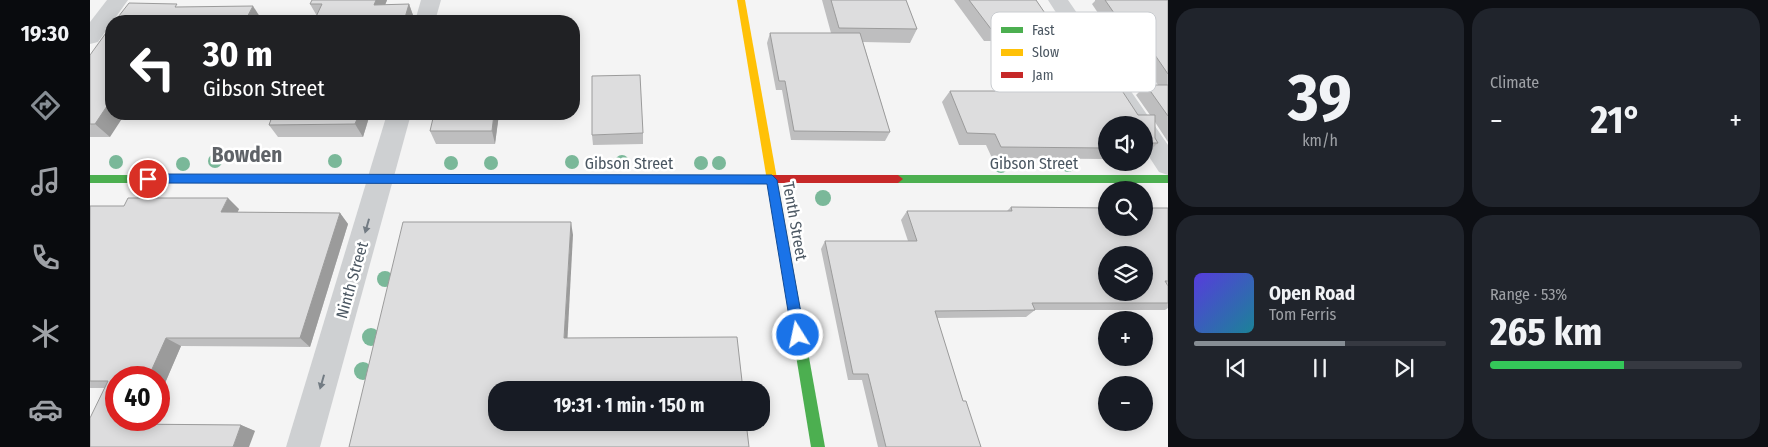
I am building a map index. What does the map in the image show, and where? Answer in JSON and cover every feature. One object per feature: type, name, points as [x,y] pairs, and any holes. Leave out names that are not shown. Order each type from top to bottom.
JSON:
[{"type":"street","points":[[107,15],[118,0]]},
{"type":"street","points":[[427,15],[431,0]]},
{"type":"street","name":"Tenth Street","points":[[741,0],[818,447]]},
{"type":"street","points":[[1058,0],[1066,12]]},
{"type":"street","points":[[90,37],[105,17]]},
{"type":"street","points":[[1119,92],[1135,116]]},
{"type":"street","name":"Ninth Street","points":[[304,447],[397,120]]},
{"type":"street","points":[[1153,142],[1168,165]]},
{"type":"street","name":"Gibson Street","points":[[90,178],[1168,180]]},
{"type":"building","points":[[312,0],[376,0],[374,5],[409,4],[406,15],[317,15],[322,4],[310,4]]},
{"type":"building","points":[[831,0],[906,0],[917,29],[839,28]]},
{"type":"building","points":[[969,0],[1036,0],[1044,12],[991,12],[991,29]]},
{"type":"building","points":[[1105,0],[1168,0],[1168,74],[1156,57],[1156,12],[1113,12]]},
{"type":"building","points":[[129,3],[177,4],[175,7],[253,6],[248,15],[120,15]]},
{"type":"building","points":[[770,33],[860,33],[890,132],[794,131],[785,81],[779,81]]},
{"type":"building","points":[[105,34],[105,109],[95,124],[90,124],[90,55]]},
{"type":"building","points":[[640,75],[643,133],[592,135],[592,76]]},
{"type":"building","points":[[1156,85],[1168,85],[1168,116],[1151,92],[1156,92]]},
{"type":"building","points":[[950,91],[1123,92],[1138,115],[1155,115],[1155,138],[1158,143],[1153,143],[1153,116],[1098,116],[1098,148],[1001,147],[995,134],[967,133]]},
{"type":"building","points":[[271,120],[357,120],[355,124],[269,125]]},
{"type":"building","points":[[433,120],[493,120],[492,131],[430,131]]},
{"type":"building","points":[[128,198],[228,198],[221,212],[340,213],[300,338],[166,338],[153,366],[105,366],[105,381],[90,381],[90,206],[124,206]]},
{"type":"building","points":[[1011,207],[1098,208],[1098,236],[1153,236],[1153,208],[1168,208],[1168,281],[1165,281],[1168,286],[1168,303],[1032,303],[1035,310],[935,311],[963,401],[966,401],[981,447],[886,447],[868,374],[853,374],[825,241],[917,241],[907,211],[1012,211]]},
{"type":"building","points":[[403,222],[571,222],[564,338],[737,337],[742,381],[488,381],[488,431],[747,431],[749,447],[349,447]]},
{"type":"building","points":[[105,387],[105,431],[170,431],[170,424],[241,425],[233,447],[90,447],[90,418]]},
{"type":"traffic: fast","points":[[90,179],[701,179]]},
{"type":"traffic: fast","points":[[898,179],[1168,179]]},
{"type":"traffic: fast","points":[[794,307],[818,447]]},
{"type":"traffic: slow","points":[[741,0],[794,307]]},
{"type":"traffic: jam","points":[[701,179],[898,179]]},
{"type":"district","name":"Bowden","points":[[247,155]]},
{"type":"route","points":[[148,179],[772,180],[798,335]]}]
